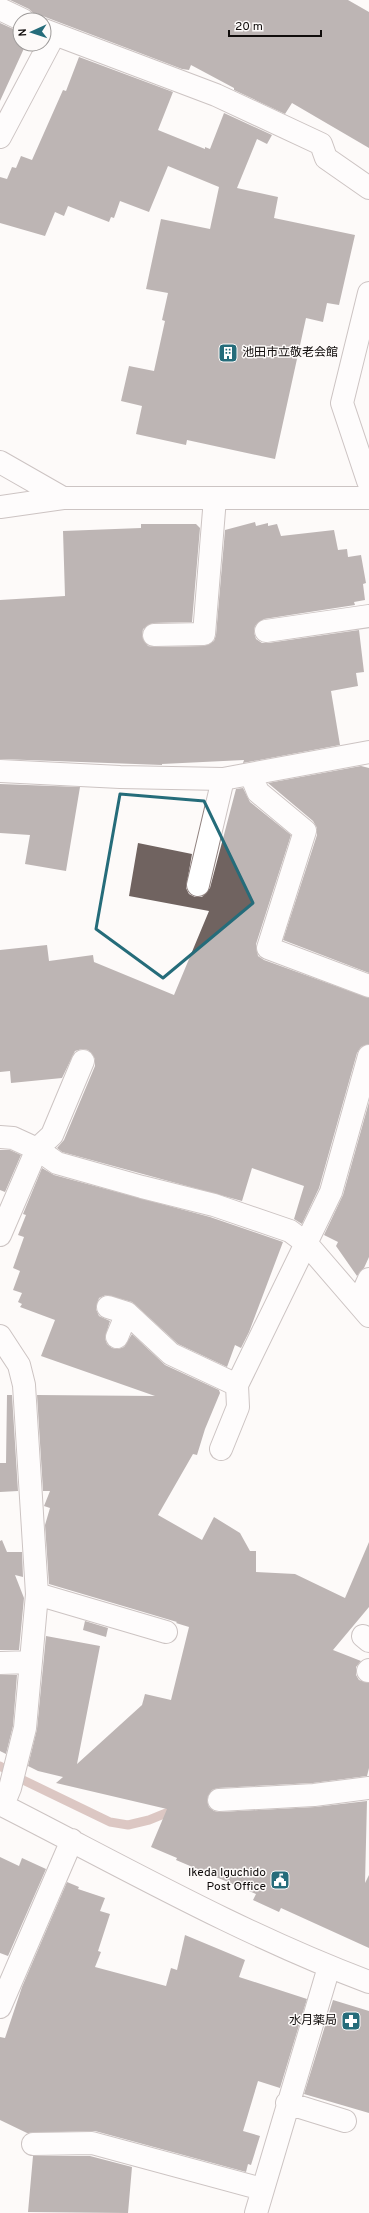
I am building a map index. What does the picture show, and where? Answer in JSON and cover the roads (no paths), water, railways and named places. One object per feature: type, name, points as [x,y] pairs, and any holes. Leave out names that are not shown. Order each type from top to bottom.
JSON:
[{"type":"street","points":[[0,9],[12,15]]},
{"type":"street","points":[[52,34],[216,95],[321,144],[326,158],[369,188]]},
{"type":"street","points":[[0,137],[40,52]]},
{"type":"street","points":[[0,507],[63,498],[215,498],[368,489],[342,403],[369,293]]},
{"type":"street","points":[[0,462],[63,498]]},
{"type":"street","points":[[154,635],[204,634],[215,498]]},
{"type":"street","points":[[266,631],[369,616]]},
{"type":"street","points":[[0,771],[223,780],[369,752]]},
{"type":"street","points":[[251,775],[258,792],[305,830],[268,948],[369,986]]},
{"type":"street","points":[[198,885],[223,780]]},
{"type":"street","points":[[221,1449],[238,1407],[238,1385],[331,1192],[369,1056]]},
{"type":"street","points":[[0,1235],[36,1149],[52,1135],[83,1061]]},
{"type":"street","points":[[0,1138],[13,1138],[36,1149],[57,1163],[214,1205],[290,1231],[306,1243],[363,1310]]},
{"type":"street","points":[[363,1310],[369,1279]]},
{"type":"street","points":[[117,1337],[117,1310],[171,1354],[238,1385]]},
{"type":"street","points":[[0,1336],[19,1365],[24,1385],[37,1594],[25,1728],[10,1788],[2,1805],[214,1915],[329,1967],[369,1982]]},
{"type":"street","points":[[37,1594],[166,1632]]},
{"type":"street","points":[[0,1663],[31,1662]]},
{"type":"street","points":[[219,1800],[314,1795],[369,1788]]},
{"type":"street","points":[[0,2007],[72,1840]]},
{"type":"street","points":[[256,2213],[287,2103],[329,1967]]},
{"type":"street","points":[[287,2103],[345,2121]]},
{"type":"street","points":[[33,2144],[92,2143],[262,2189]]},
{"type":"waterway","points":[[0,1766],[23,1780],[110,1822],[128,1825],[149,1820],[176,1809]]},
{"type":"place","name":"池田市立敬老会館","points":[[228,353]]},
{"type":"place","name":"Ikeda Iguchido Post Office","points":[[280,1880]]},
{"type":"place","name":"水月薬局","points":[[351,2021]]}]
